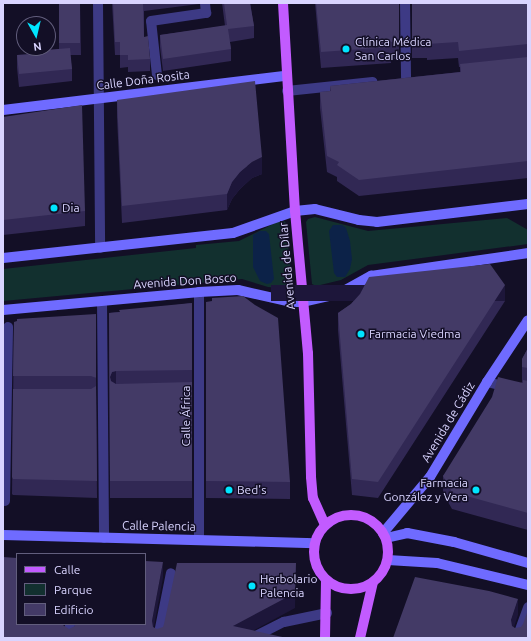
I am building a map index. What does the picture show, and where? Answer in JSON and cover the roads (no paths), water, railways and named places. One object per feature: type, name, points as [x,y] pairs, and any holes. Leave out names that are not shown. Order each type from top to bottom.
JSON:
[{"type":"main road","name":"Avenida de Dílar","points":[[282,3],[295,210],[310,403],[312,488],[313,498],[325,525]]},
{"type":"main road","name":"Calle Doña Rosita","points":[[3,110],[286,76]]},
{"type":"main road","points":[[3,258],[233,233],[295,210],[315,209],[359,220],[376,222],[528,204]]},
{"type":"main road","name":"Avenida Don Bosco","points":[[3,310],[199,292],[238,290],[291,302],[303,302],[338,294],[371,276],[528,253]]},
{"type":"main road","name":"Avenida de Cádiz","points":[[385,535],[430,477],[487,382],[528,320]]},
{"type":"main road","points":[[344,515],[356,515],[367,518],[385,535],[389,549],[388,560],[380,576],[374,582],[362,588],[350,590],[337,587],[326,580],[315,564],[315,543],[325,525],[334,519],[344,515]]},
{"type":"main road","points":[[385,535],[407,533],[454,542],[528,563]]},
{"type":"main road","name":"Calle Palencia","points":[[3,535],[315,543]]},
{"type":"main road","points":[[388,560],[437,563],[528,584]]},
{"type":"main road","points":[[325,638],[327,613],[326,580]]},
{"type":"main road","points":[[360,638],[374,582]]},
{"type":"street","points":[[98,3],[100,248]]},
{"type":"street","points":[[157,75],[151,21],[206,13],[205,3]]},
{"type":"street","points":[[405,3],[406,78]]},
{"type":"street","points":[[287,91],[384,81]]},
{"type":"street","name":"Calle África","points":[[199,292],[200,540]]},
{"type":"street","points":[[102,301],[104,538]]},
{"type":"street","points":[[6,501],[11,399],[8,327]]},
{"type":"street","points":[[487,382],[528,392]]},
{"type":"street","points":[[158,638],[171,573]]},
{"type":"street","points":[[517,638],[528,607]]},
{"type":"street","points":[[252,638],[284,622],[327,613]]},
{"type":"street","points":[[69,638],[70,625]]},
{"type":"water","points":[[333,225],[342,225],[346,228],[350,241],[352,259],[350,269],[345,277],[337,277],[334,273],[329,231]]},
{"type":"water","points":[[260,231],[266,231],[269,234],[274,279],[271,283],[267,284],[260,281],[253,267],[253,235]]},
{"type":"place","name":"Clínica Médica San Carlos","points":[[346,49]]},
{"type":"place","name":"Dia","points":[[54,208]]},
{"type":"place","name":"Farmacia Viedma","points":[[361,334]]},
{"type":"place","name":"Bed's","points":[[229,490]]},
{"type":"place","name":"Farmacia González y Vera","points":[[476,490]]},
{"type":"place","name":"Herbolario Palencia","points":[[252,586]]}]
